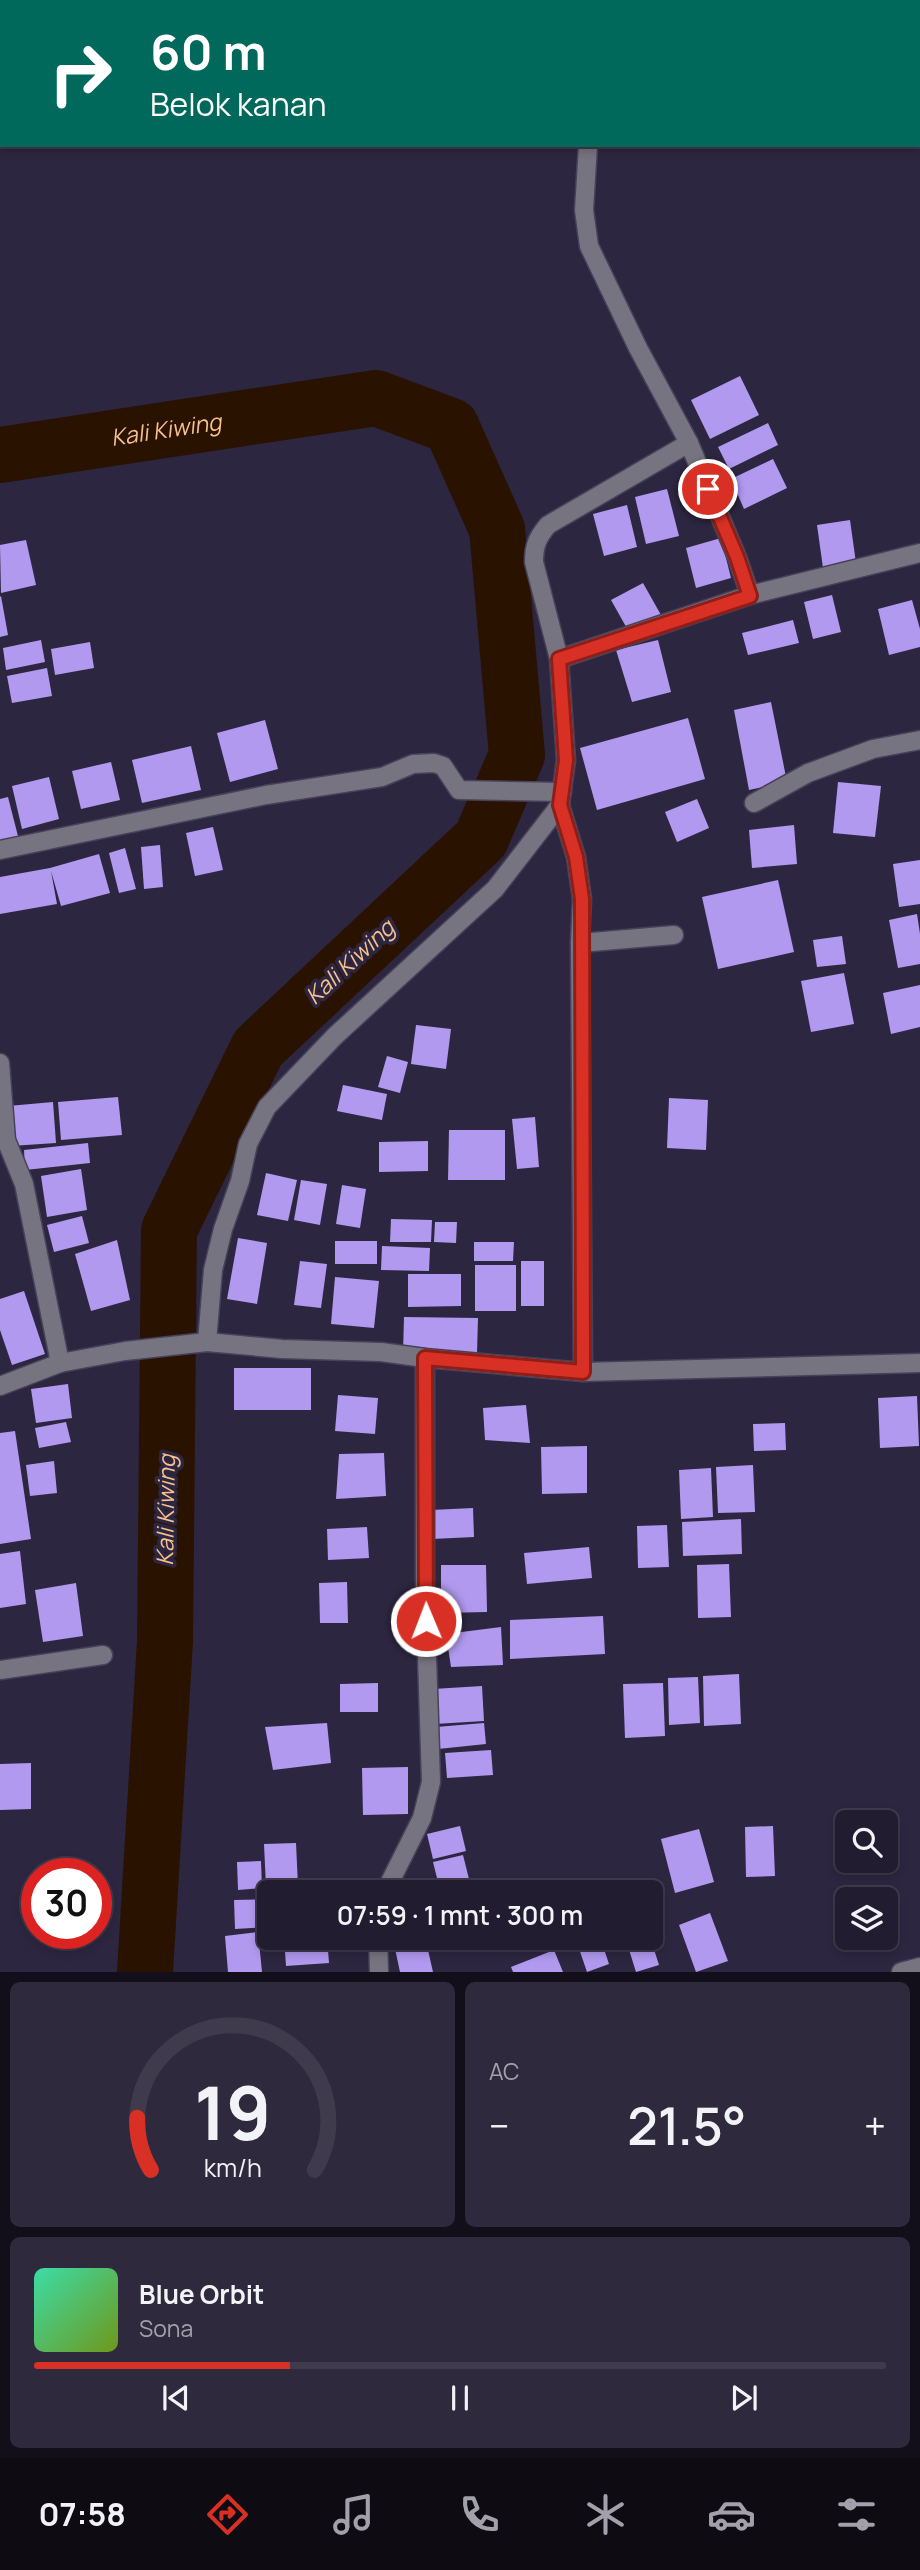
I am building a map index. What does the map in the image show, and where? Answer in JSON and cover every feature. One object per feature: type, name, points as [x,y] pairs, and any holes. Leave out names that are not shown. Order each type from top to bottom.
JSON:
[{"type":"street","points":[[588,147],[584,210],[589,246],[638,348],[689,443],[737,557],[750,596]]},
{"type":"street","points":[[583,1372],[582,899],[561,798],[566,760],[559,659],[534,562],[534,547],[548,526],[689,443]]},
{"type":"street","points":[[559,659],[750,596],[920,553]]},
{"type":"street","points":[[754,803],[808,773],[842,760],[873,749],[920,740]]},
{"type":"street","points":[[0,850],[266,795],[382,777],[412,764],[443,766],[459,790],[543,792],[561,798]]},
{"type":"street","points":[[203,1342],[223,1229],[240,1181],[248,1144],[267,1107],[345,1026],[495,889],[561,798]]},
{"type":"street","points":[[580,943],[674,935]]},
{"type":"street","points":[[0,1063],[3,1141],[24,1184],[60,1363]]},
{"type":"street","points":[[0,1386],[60,1363],[125,1351],[203,1342],[282,1349],[381,1352],[583,1372],[920,1363]]},
{"type":"street","points":[[391,1880],[422,1818],[431,1782],[425,1594],[425,1358]]},
{"type":"street","points":[[0,1670],[103,1655]]},
{"type":"street","points":[[378,1950],[379,1972]]},
{"type":"street","points":[[901,1972],[920,1967]]},
{"type":"building","points":[[740,376],[759,415],[710,439],[691,400]]},
{"type":"building","points":[[768,423],[778,445],[729,469],[718,447]]},
{"type":"building","points":[[773,459],[787,488],[744,509],[731,479]]},
{"type":"building","points":[[667,489],[679,536],[646,544],[635,497]]},
{"type":"building","points":[[627,505],[637,547],[604,556],[593,514]]},
{"type":"building","points":[[850,520],[856,563],[823,568],[817,525]]},
{"type":"building","points":[[721,538],[731,578],[696,588],[686,548]]},
{"type":"building","points":[[26,540],[36,585],[1,593],[0,545]]},
{"type":"building","points":[[643,583],[661,615],[629,632],[611,600]]},
{"type":"building","points":[[832,595],[841,632],[813,639],[804,602]]},
{"type":"building","points":[[0,597],[8,635],[0,637]]},
{"type":"building","points":[[912,600],[920,629],[920,647],[889,655],[878,609]]},
{"type":"building","points":[[793,620],[799,643],[748,655],[742,633]]},
{"type":"building","points":[[41,640],[45,662],[6,670],[3,648]]},
{"type":"building","points":[[658,640],[671,692],[632,702],[616,650]]},
{"type":"building","points":[[90,642],[94,668],[55,675],[51,649]]},
{"type":"building","points":[[47,668],[52,696],[12,703],[7,676]]},
{"type":"building","points":[[771,702],[787,782],[749,790],[734,710]]},
{"type":"building","points":[[688,718],[705,779],[597,810],[580,748]]},
{"type":"building","points":[[265,720],[278,769],[230,782],[217,733]]},
{"type":"building","points":[[191,746],[201,790],[142,803],[132,760]]},
{"type":"building","points":[[111,762],[120,800],[81,809],[72,771]]},
{"type":"building","points":[[49,777],[59,819],[22,829],[12,786]]},
{"type":"building","points":[[838,782],[881,786],[875,837],[833,833]]},
{"type":"building","points":[[8,797],[19,840],[0,844],[0,799]]},
{"type":"building","points":[[697,799],[709,828],[677,842],[665,812]]},
{"type":"building","points":[[794,825],[797,864],[752,868],[749,830]]},
{"type":"building","points":[[213,827],[223,870],[195,876],[186,833]]},
{"type":"building","points":[[160,845],[163,887],[144,889],[141,847]]},
{"type":"building","points":[[125,848],[136,889],[119,893],[109,853]]},
{"type":"building","points":[[99,854],[110,893],[61,906],[51,871],[57,904],[0,914],[0,877],[50,868]]},
{"type":"building","points":[[920,860],[920,904],[899,907],[893,864]]},
{"type":"building","points":[[778,880],[794,952],[718,969],[702,897]]},
{"type":"building","points":[[917,914],[920,964],[898,968],[889,920]]},
{"type":"building","points":[[842,936],[846,964],[817,967],[813,940]]},
{"type":"building","points":[[844,973],[854,1024],[811,1032],[801,981]]},
{"type":"building","points":[[920,985],[920,1027],[891,1034],[883,993]]},
{"type":"building","points":[[416,1025],[451,1029],[446,1069],[411,1064]]},
{"type":"building","points":[[387,1056],[408,1062],[400,1093],[378,1087]]},
{"type":"building","points":[[343,1085],[387,1094],[382,1120],[337,1111]]},
{"type":"building","points":[[118,1097],[122,1135],[61,1140],[58,1102]]},
{"type":"building","points":[[669,1098],[708,1100],[706,1150],[667,1148]]},
{"type":"building","points":[[53,1102],[56,1143],[11,1146],[8,1106]]},
{"type":"building","points":[[535,1117],[539,1167],[517,1169],[512,1119]]},
{"type":"building","points":[[449,1130],[505,1130],[505,1180],[448,1180]]},
{"type":"building","points":[[428,1141],[428,1171],[379,1172],[379,1142]]},
{"type":"building","points":[[88,1143],[90,1163],[25,1170],[24,1150]]},
{"type":"building","points":[[81,1169],[87,1210],[47,1217],[41,1176]]},
{"type":"building","points":[[266,1173],[297,1180],[288,1221],[257,1215]]},
{"type":"building","points":[[301,1180],[327,1184],[320,1225],[294,1220]]},
{"type":"building","points":[[342,1185],[366,1189],[360,1228],[336,1224]]},
{"type":"building","points":[[82,1216],[89,1243],[54,1252],[47,1225]]},
{"type":"building","points":[[391,1219],[432,1220],[431,1242],[390,1242]]},
{"type":"building","points":[[435,1222],[457,1222],[456,1243],[434,1242]]},
{"type":"building","points":[[238,1238],[267,1243],[257,1304],[227,1299]]},
{"type":"building","points":[[117,1240],[130,1300],[91,1311],[75,1254]]},
{"type":"building","points":[[335,1241],[377,1241],[377,1264],[335,1264]]},
{"type":"building","points":[[474,1242],[514,1242],[513,1261],[474,1261]]},
{"type":"building","points":[[382,1246],[430,1248],[429,1271],[381,1270]]},
{"type":"building","points":[[300,1261],[327,1264],[321,1308],[294,1305]]},
{"type":"building","points":[[521,1261],[544,1261],[544,1306],[521,1306]]},
{"type":"building","points":[[475,1265],[516,1265],[516,1311],[475,1311]]},
{"type":"building","points":[[408,1274],[461,1274],[461,1306],[408,1307]]},
{"type":"building","points":[[335,1277],[379,1281],[374,1328],[331,1324]]},
{"type":"building","points":[[24,1291],[45,1354],[12,1365],[0,1330],[0,1299]]},
{"type":"building","points":[[404,1317],[478,1318],[477,1353],[403,1353]]},
{"type":"building","points":[[234,1368],[311,1368],[311,1410],[234,1410]]},
{"type":"building","points":[[68,1384],[72,1418],[36,1423],[31,1389]]},
{"type":"building","points":[[338,1395],[378,1398],[375,1434],[335,1431]]},
{"type":"building","points":[[917,1396],[919,1446],[880,1448],[878,1398]]},
{"type":"building","points":[[526,1405],[530,1443],[485,1440],[483,1408]]},
{"type":"building","points":[[66,1422],[71,1442],[39,1448],[35,1428]]},
{"type":"building","points":[[785,1423],[786,1450],[754,1451],[753,1424]]},
{"type":"building","points":[[15,1431],[31,1539],[0,1544],[0,1433]]},
{"type":"building","points":[[587,1446],[587,1493],[542,1494],[541,1447]]},
{"type":"building","points":[[384,1453],[386,1496],[336,1499],[339,1454]]},
{"type":"building","points":[[54,1461],[57,1493],[30,1496],[26,1465]]},
{"type":"building","points":[[753,1465],[755,1512],[718,1513],[716,1467]]},
{"type":"building","points":[[711,1468],[713,1517],[681,1519],[679,1470]]},
{"type":"building","points":[[473,1508],[474,1537],[432,1539],[431,1510]]},
{"type":"building","points":[[741,1519],[742,1554],[683,1556],[682,1522]]},
{"type":"building","points":[[667,1525],[669,1567],[638,1568],[637,1526]]},
{"type":"building","points":[[367,1527],[369,1558],[328,1560],[327,1529]]},
{"type":"building","points":[[589,1547],[592,1578],[527,1584],[524,1553]]},
{"type":"building","points":[[20,1551],[26,1604],[0,1608],[0,1554]]},
{"type":"building","points":[[729,1564],[731,1617],[698,1618],[697,1565]]},
{"type":"building","points":[[441,1565],[486,1565],[487,1612],[441,1613]]},
{"type":"building","points":[[347,1582],[348,1623],[320,1623],[319,1583]]},
{"type":"building","points":[[76,1583],[83,1636],[43,1642],[35,1590]]},
{"type":"building","points":[[603,1616],[605,1654],[510,1659],[510,1620]]},
{"type":"building","points":[[501,1627],[503,1665],[451,1667],[446,1634]]},
{"type":"building","points":[[739,1674],[741,1724],[704,1726],[703,1676]]},
{"type":"building","points":[[698,1677],[700,1723],[669,1725],[668,1678]]},
{"type":"building","points":[[378,1683],[378,1712],[340,1712],[340,1684]]},
{"type":"building","points":[[663,1683],[665,1736],[625,1738],[623,1684]]},
{"type":"building","points":[[482,1686],[484,1721],[435,1724],[433,1689]]},
{"type":"building","points":[[327,1723],[331,1763],[273,1770],[265,1727]]},
{"type":"building","points":[[484,1723],[486,1744],[438,1749],[436,1727]]},
{"type":"building","points":[[491,1750],[493,1775],[447,1778],[445,1753]]},
{"type":"building","points":[[31,1763],[31,1809],[0,1810],[0,1764]]},
{"type":"building","points":[[408,1767],[408,1814],[363,1815],[362,1768]]},
{"type":"building","points":[[460,1826],[466,1851],[433,1859],[427,1834]]},
{"type":"building","points":[[773,1826],[775,1876],[746,1877],[745,1827]]},
{"type":"building","points":[[699,1829],[714,1882],[675,1893],[661,1839]]},
{"type":"building","points":[[296,1843],[298,1880],[266,1880],[264,1844]]},
{"type":"building","points":[[463,1855],[469,1880],[438,1880],[433,1862]]},
{"type":"building","points":[[261,1861],[262,1880],[257,1880],[257,1888],[238,1890],[237,1862]]},
{"type":"building","points":[[257,1899],[257,1928],[235,1929],[234,1900]]},
{"type":"building","points":[[710,1913],[728,1961],[696,1972],[679,1925]]},
{"type":"building","points":[[257,1932],[257,1950],[260,1950],[262,1972],[228,1972],[225,1936]]},
{"type":"building","points":[[285,1950],[328,1950],[329,1963],[286,1966]]},
{"type":"building","points":[[395,1950],[428,1950],[433,1972],[400,1972]]},
{"type":"building","points":[[554,1950],[563,1972],[513,1972],[511,1967]]},
{"type":"building","points":[[579,1950],[604,1950],[609,1964],[587,1972]]},
{"type":"building","points":[[629,1950],[654,1950],[659,1965],[636,1972]]},
{"type":"waterway","name":"Kali Kiwing","points":[[0,455],[376,398],[451,426],[497,529],[517,755],[481,839],[258,1048],[169,1230],[165,1641],[145,1972]]},
{"type":"route","points":[[426,1621],[425,1358],[583,1372],[582,899],[576,857],[560,805],[566,760],[559,659],[750,596],[737,557],[708,489]]}]
